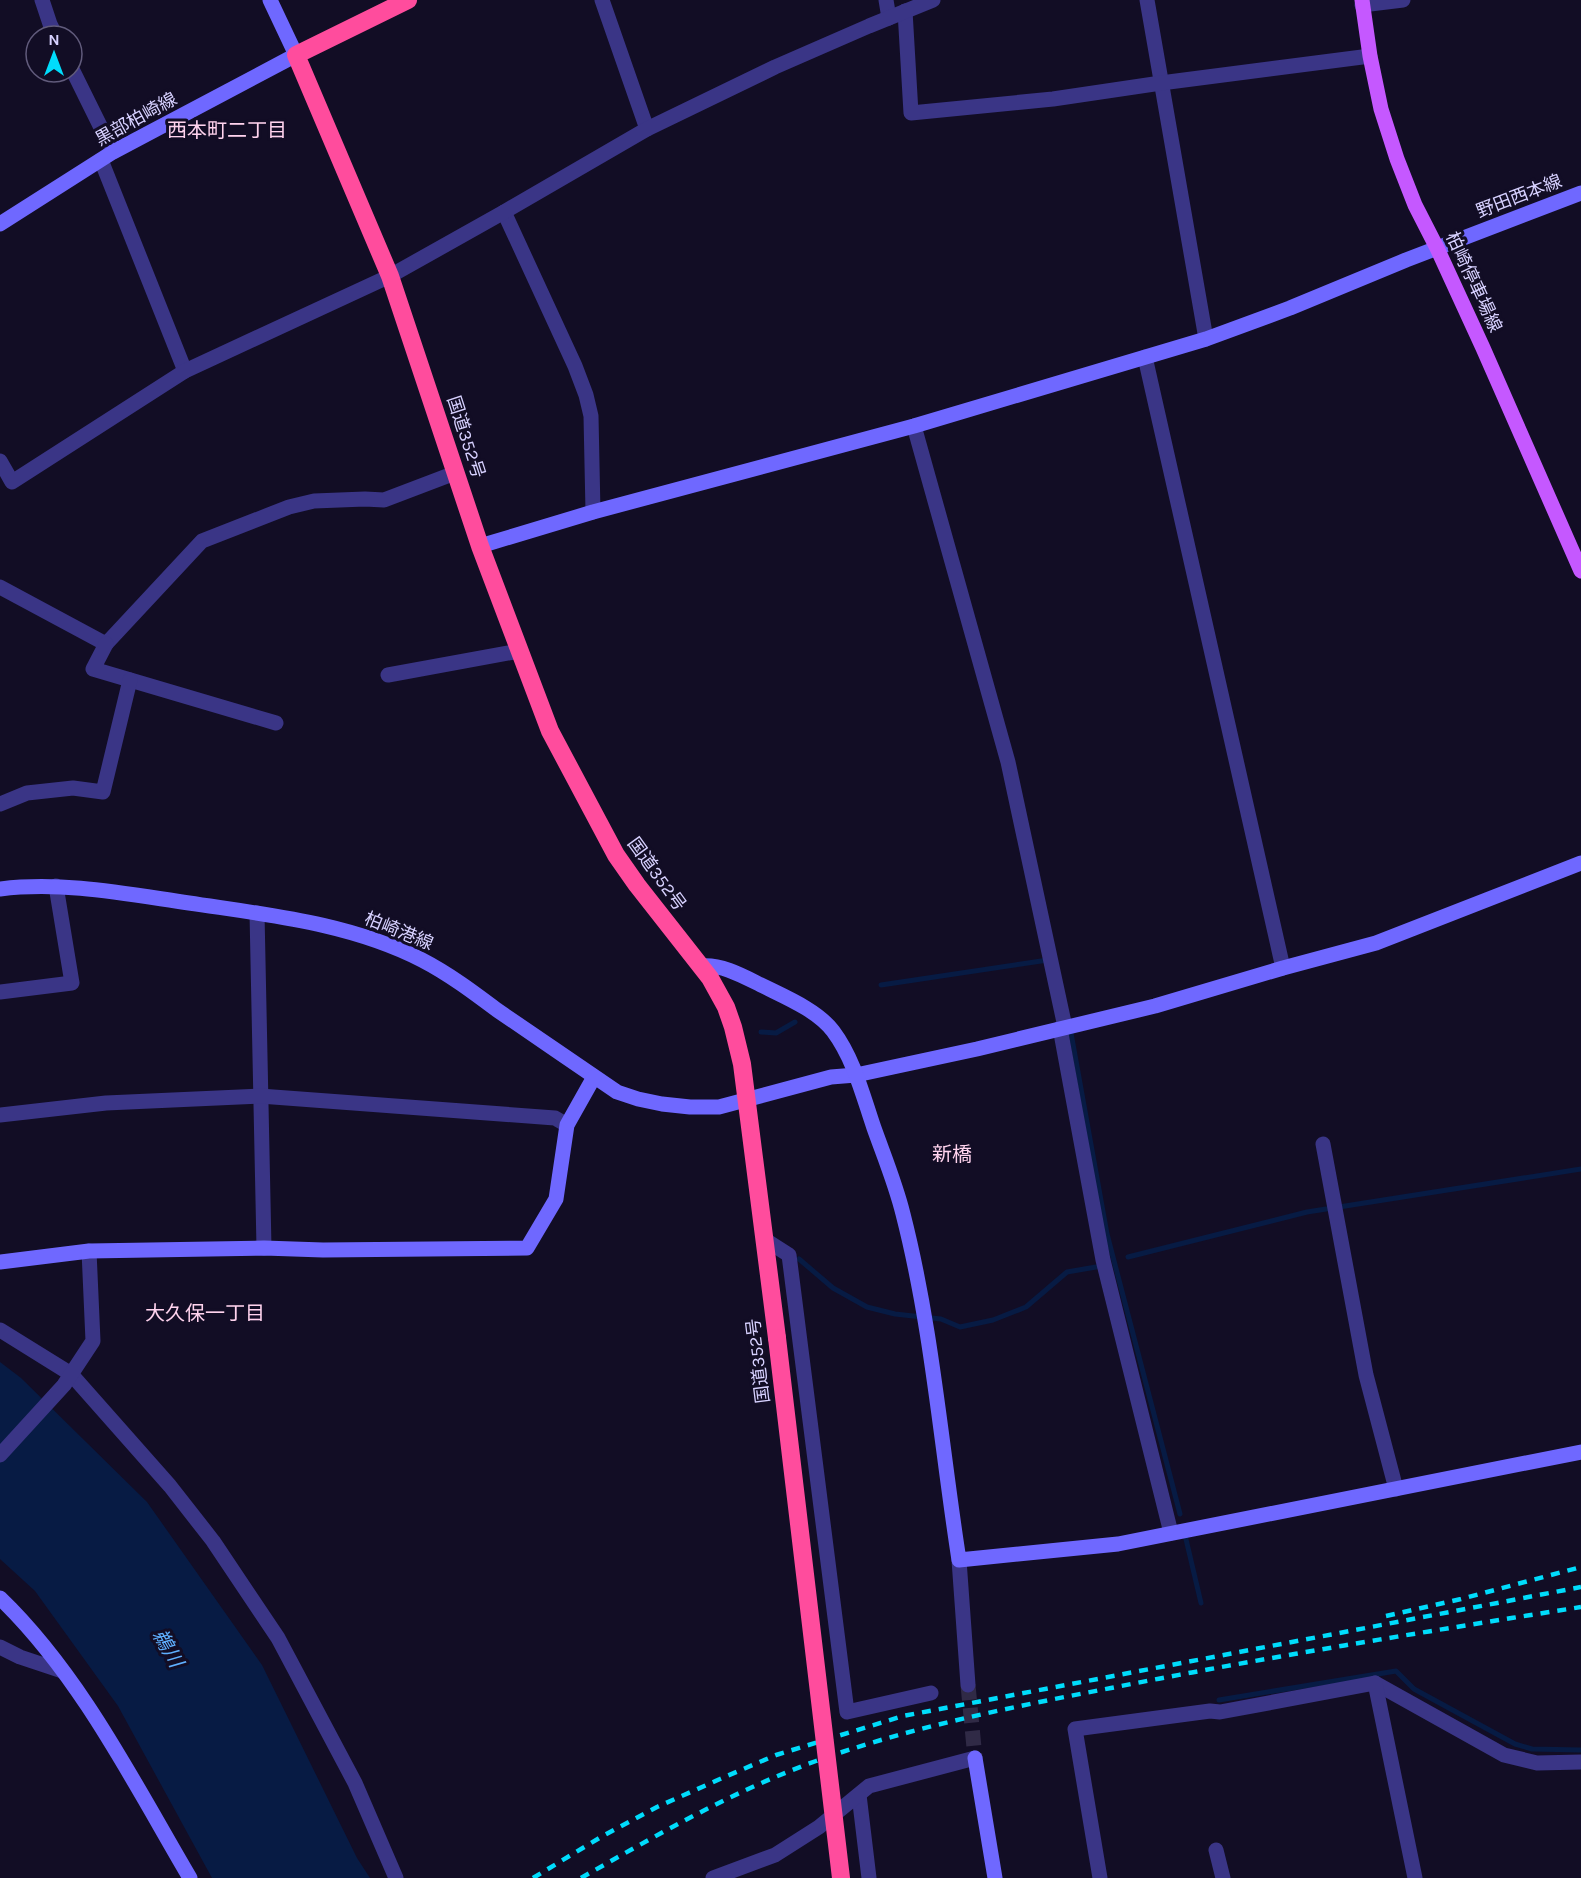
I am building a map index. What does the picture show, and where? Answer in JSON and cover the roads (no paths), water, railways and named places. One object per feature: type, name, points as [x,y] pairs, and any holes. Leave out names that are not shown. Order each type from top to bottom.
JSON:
[{"type":"highway","points":[[296,55],[400,2]]},
{"type":"highway","name":"国道352号","points":[[296,55],[390,276],[480,546],[550,731],[616,855],[710,978],[726,1006],[733,1028],[741,1064],[777,1338],[842,1878]]},
{"type":"main road","name":"柏崎停車場線","points":[[1362,3],[1381,109],[1397,159],[1415,205],[1437,248],[1581,571]]},
{"type":"street","points":[[42,0],[50,24]]},
{"type":"street","points":[[270,0],[296,55]]},
{"type":"street","points":[[602,0],[647,129]]},
{"type":"street","points":[[886,0],[889,18]]},
{"type":"street","points":[[0,461],[6,486],[185,371],[390,276],[647,129],[775,67],[933,0]]},
{"type":"street","points":[[1147,0],[1206,339]]},
{"type":"street","points":[[1362,3],[1403,0]]},
{"type":"street","points":[[905,11],[911,112],[1053,99],[1161,82],[1370,56]]},
{"type":"street","name":"黒部柏崎線","points":[[0,224],[107,156],[296,55]]},
{"type":"street","points":[[78,84],[107,156],[185,371]]},
{"type":"street","name":"野田西本線","points":[[480,546],[593,512],[914,426],[1206,339],[1581,193]]},
{"type":"street","points":[[504,212],[575,366],[586,395],[591,416],[593,512]]},
{"type":"street","points":[[1145,357],[1283,968]]},
{"type":"street","points":[[914,426],[1008,762],[1062,1028],[1102,1260],[1171,1533]]},
{"type":"street","points":[[276,723],[93,669],[106,644],[202,541],[289,507],[314,501],[384,500],[455,473]]},
{"type":"street","points":[[0,587],[106,644]]},
{"type":"street","points":[[388,675],[519,651]]},
{"type":"street","points":[[0,804],[27,793],[73,788],[103,792],[130,680]]},
{"type":"street","name":"柏崎港線","points":[[0,889],[21,886],[56,886],[106,891],[256,913],[354,933],[420,959],[452,977],[617,1092],[662,1104],[719,1107],[831,1077],[856,1075],[977,1049],[1155,1006],[1376,943],[1581,863]]},
{"type":"street","points":[[0,992],[72,983],[56,886]]},
{"type":"street","points":[[256,913],[264,1248]]},
{"type":"street","points":[[701,966],[711,965],[746,977],[820,1018],[842,1045],[856,1075],[903,1212],[919,1283],[959,1560],[968,1685]]},
{"type":"street","points":[[0,1262],[89,1251],[264,1248],[323,1250],[527,1248],[556,1198],[567,1125],[594,1077]]},
{"type":"street","points":[[0,1115],[106,1103],[260,1096],[555,1118],[567,1125]]},
{"type":"street","points":[[1323,1144],[1366,1375],[1396,1489]]},
{"type":"street","points":[[764,1239],[789,1255],[847,1712],[931,1693]]},
{"type":"street","points":[[0,1455],[67,1380],[93,1341],[89,1251]]},
{"type":"street","points":[[0,1330],[67,1380],[170,1486],[213,1541],[278,1638],[355,1783],[396,1878]]},
{"type":"street","points":[[959,1560],[1118,1544],[1581,1452]]},
{"type":"street","points":[[0,1598],[19,1616],[83,1698],[190,1878]]},
{"type":"street","points":[[0,1647],[20,1657],[62,1671]]},
{"type":"street","points":[[1100,1878],[1075,1729],[1209,1711],[1220,1712],[1375,1683],[1504,1755],[1537,1763],[1581,1762]]},
{"type":"street","points":[[1375,1683],[1415,1878]]},
{"type":"street","points":[[714,1878],[775,1855],[819,1827],[869,1786],[975,1758],[995,1878]]},
{"type":"street","points":[[859,1795],[869,1878]]},
{"type":"street","points":[[1216,1850],[1224,1878]]},
{"type":"water","name":"鵜川","points":[[0,1362],[21,1378],[147,1502],[262,1665],[357,1858],[370,1878],[212,1878],[118,1706],[35,1591],[0,1559]]},
{"type":"waterway","points":[[881,985],[1048,960]]},
{"type":"waterway","points":[[761,1032],[776,1033],[795,1022]]},
{"type":"waterway","points":[[1071,1033],[1107,1234],[1180,1514]]},
{"type":"waterway","points":[[1128,1257],[1307,1212],[1581,1169]]},
{"type":"waterway","points":[[799,1259],[833,1288],[867,1307],[895,1314],[941,1319],[960,1327],[993,1320],[1026,1307],[1067,1272],[1096,1267]]},
{"type":"waterway","points":[[1185,1535],[1201,1603]]},
{"type":"waterway","points":[[1219,1700],[1396,1671],[1414,1689],[1515,1744],[1532,1749],[1581,1750]]},
{"type":"tunnel","points":[[968,1685],[975,1758]]},
{"type":"railway","points":[[1386,1616],[1581,1567]]},
{"type":"railway","points":[[533,1878],[657,1807],[720,1779],[776,1755],[903,1716],[1581,1587]]},
{"type":"railway","points":[[581,1878],[696,1815],[755,1786],[816,1761],[888,1738],[999,1710],[1074,1695],[1346,1645],[1581,1607]]},
{"type":"district","name":"西本町二丁目","points":[[227,130]]},
{"type":"district","name":"新橋","points":[[952,1154]]},
{"type":"district","name":"大久保一丁目","points":[[205,1313]]}]
